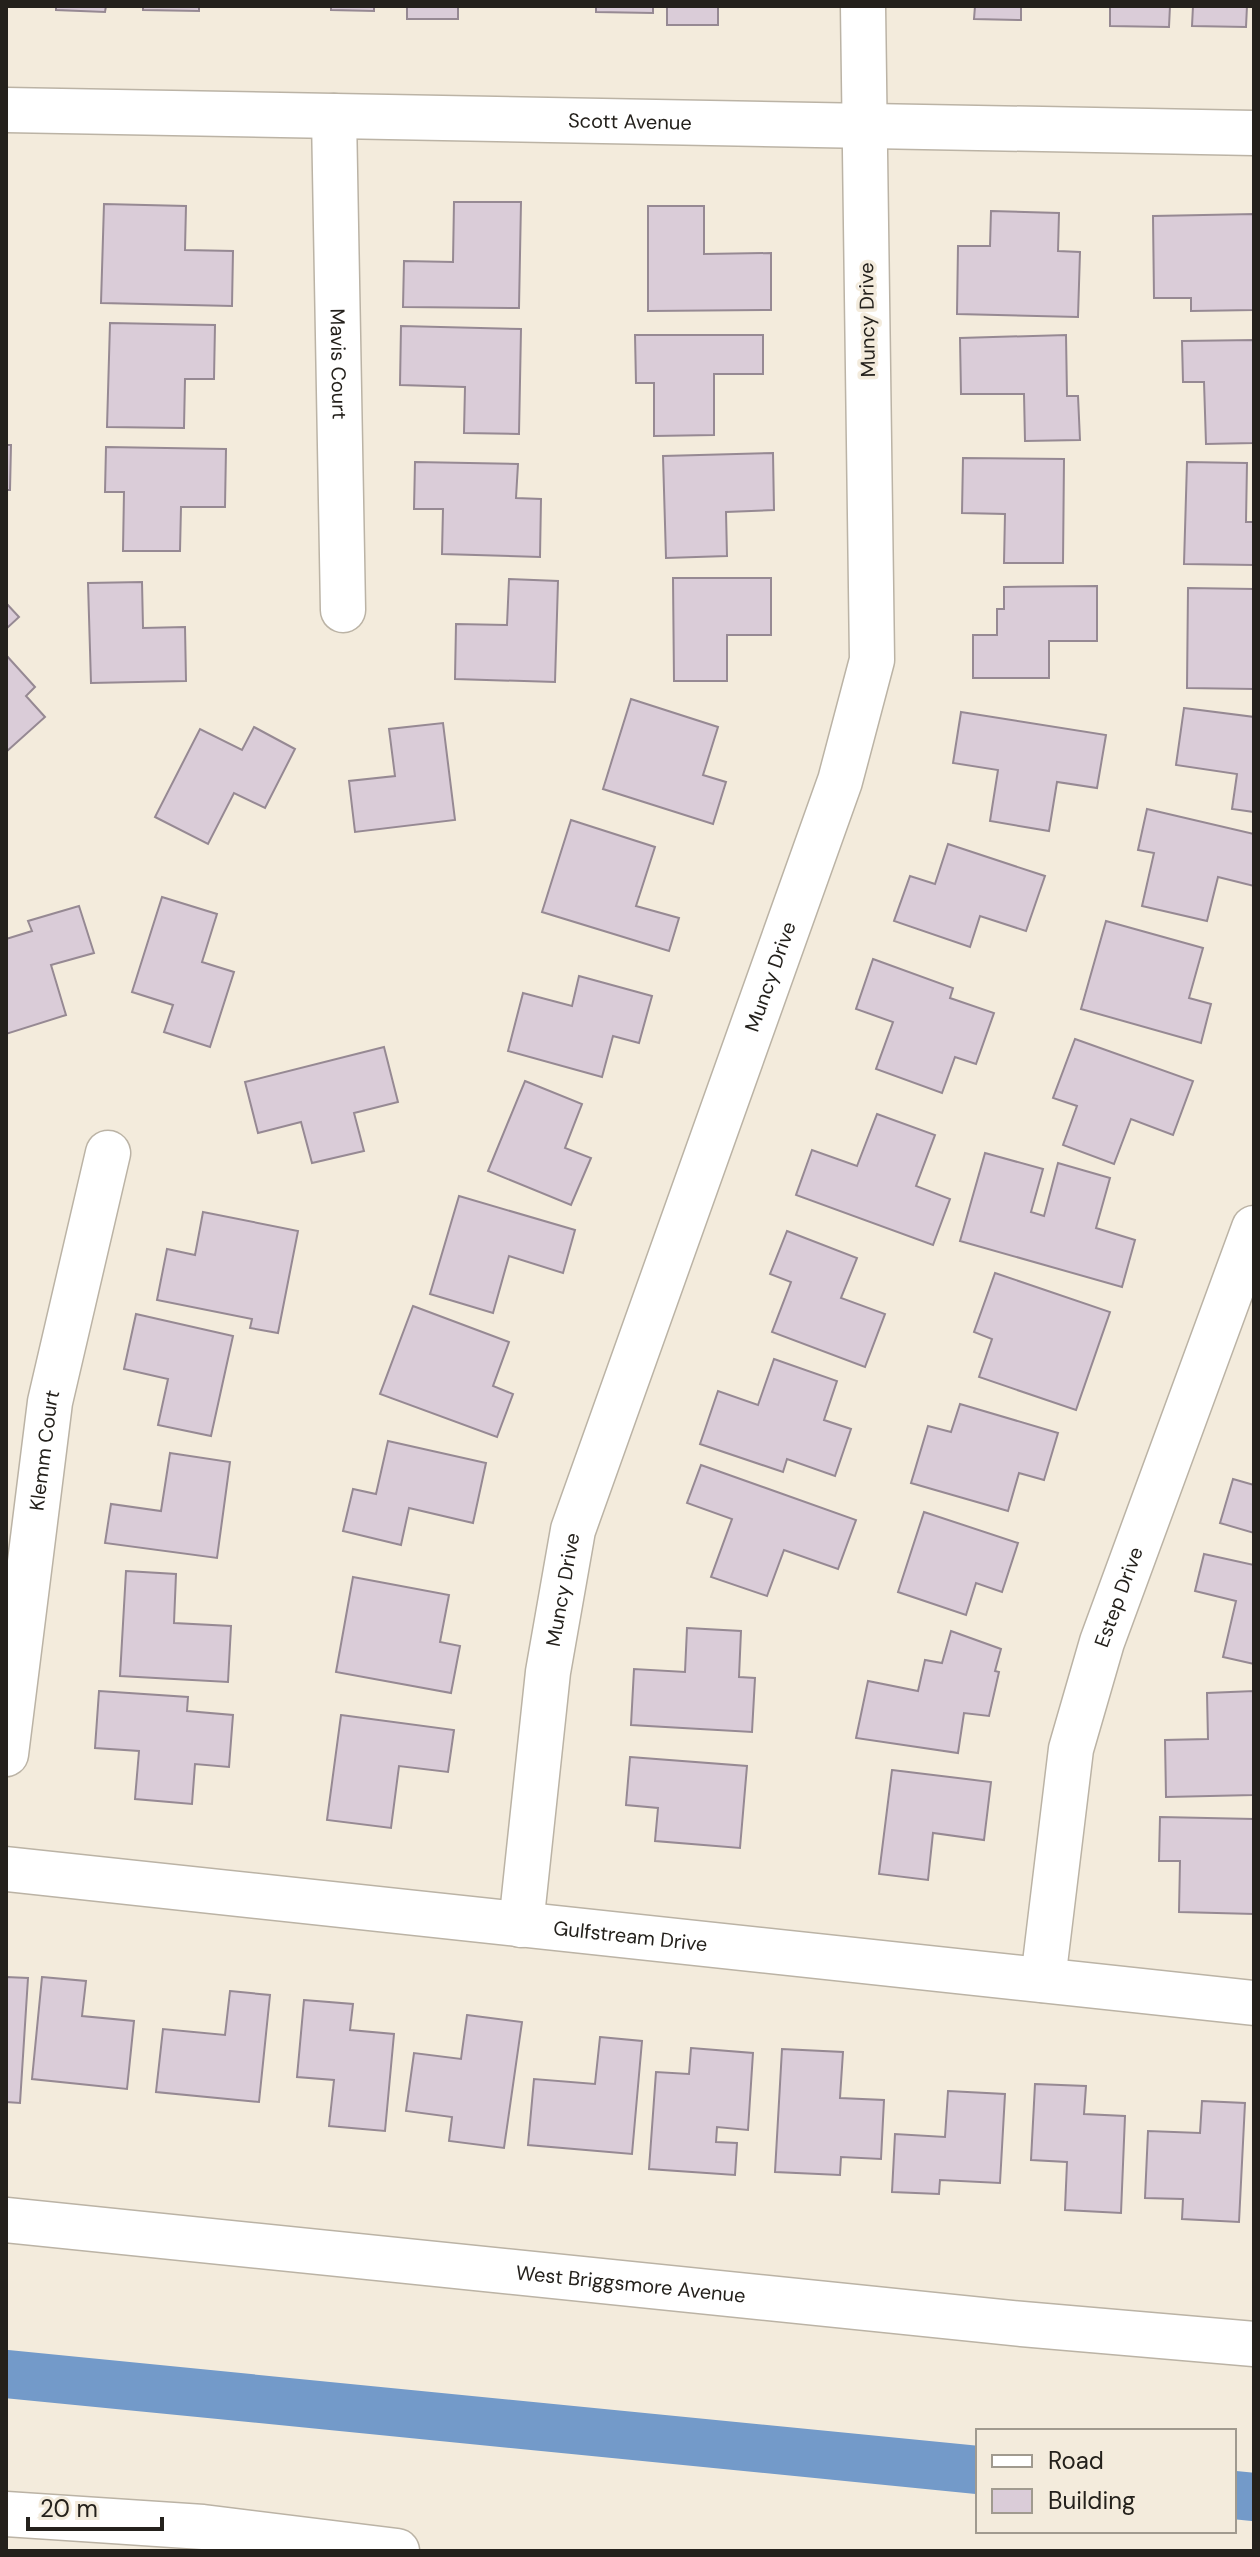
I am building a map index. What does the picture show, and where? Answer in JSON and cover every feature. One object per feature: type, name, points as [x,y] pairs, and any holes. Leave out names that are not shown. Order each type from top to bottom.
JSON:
[{"type":"street","name":"Muncy Drive","points":[[521,1925],[548,1672],[573,1530],[840,781],[872,660],[863,6]]},
{"type":"street","name":"Scott Avenue","points":[[6,110],[1254,133]]},
{"type":"street","name":"Mavis Court","points":[[334,116],[343,610]]},
{"type":"street","name":"Klemm Court","points":[[6,1754],[50,1402],[108,1153]]},
{"type":"street","name":"Estep Drive","points":[[1043,1980],[1071,1749],[1102,1642],[1254,1228]]},
{"type":"street","name":"Gulfstream Drive","points":[[6,1869],[1254,2003]]},
{"type":"street","name":"West Briggsmore Avenue","points":[[6,2220],[1022,2324],[1254,2344]]},
{"type":"street","points":[[6,2514],[203,2527],[397,2551]]},
{"type":"building","points":[[56,6],[106,6],[105,12],[56,10]]},
{"type":"building","points":[[143,6],[199,6],[199,11],[143,10]]},
{"type":"building","points":[[331,6],[374,6],[374,11],[331,10]]},
{"type":"building","points":[[407,6],[458,6],[458,19],[407,19]]},
{"type":"building","points":[[596,6],[653,6],[653,13],[596,12]]},
{"type":"building","points":[[667,6],[718,6],[718,25],[667,25]]},
{"type":"building","points":[[975,6],[1021,6],[1021,20],[974,19]]},
{"type":"building","points":[[1110,6],[1170,6],[1169,27],[1110,26]]},
{"type":"building","points":[[1193,6],[1247,6],[1246,27],[1192,26]]},
{"type":"building","points":[[454,202],[521,202],[519,308],[403,307],[404,261],[453,262]]},
{"type":"building","points":[[104,204],[186,206],[185,250],[233,251],[232,306],[101,303]]},
{"type":"building","points":[[648,206],[704,206],[704,254],[771,253],[771,310],[648,311]]},
{"type":"building","points":[[991,211],[1059,213],[1058,251],[1080,252],[1078,317],[957,314],[958,246],[990,246]]},
{"type":"building","points":[[1254,214],[1254,310],[1191,311],[1191,298],[1154,298],[1153,216]]},
{"type":"building","points":[[110,323],[215,325],[214,379],[185,379],[184,428],[107,427]]},
{"type":"building","points":[[401,326],[521,329],[519,434],[464,433],[465,387],[400,385]]},
{"type":"building","points":[[635,335],[763,335],[763,374],[714,374],[714,435],[654,436],[654,383],[636,383]]},
{"type":"building","points":[[1066,335],[1067,396],[1078,396],[1080,440],[1025,441],[1024,394],[961,394],[960,338]]},
{"type":"building","points":[[1254,340],[1254,443],[1206,444],[1204,382],[1183,382],[1182,341]]},
{"type":"building","points":[[6,445],[11,445],[10,490],[6,490]]},
{"type":"building","points":[[106,447],[226,449],[225,507],[181,507],[180,551],[123,551],[124,492],[105,492]]},
{"type":"building","points":[[773,453],[774,510],[726,512],[727,556],[666,558],[663,456]]},
{"type":"building","points":[[963,458],[1064,459],[1063,563],[1004,563],[1005,514],[962,513]]},
{"type":"building","points":[[415,462],[518,464],[516,498],[541,499],[540,557],[442,554],[443,509],[414,509]]},
{"type":"building","points":[[1187,462],[1247,463],[1246,522],[1254,522],[1254,565],[1184,564]]},
{"type":"building","points":[[673,578],[771,578],[771,635],[727,635],[727,681],[674,681]]},
{"type":"building","points":[[509,579],[558,581],[555,682],[455,679],[456,624],[507,625]]},
{"type":"building","points":[[142,582],[143,628],[185,627],[186,681],[91,683],[88,583]]},
{"type":"building","points":[[1097,586],[1097,641],[1049,641],[1049,678],[973,678],[973,635],[997,635],[997,609],[1004,609],[1004,587]]},
{"type":"building","points":[[1188,588],[1254,589],[1254,689],[1187,688]]},
{"type":"building","points":[[6,603],[19,617],[6,629]]},
{"type":"building","points":[[6,655],[35,687],[26,696],[45,717],[6,752]]},
{"type":"building","points":[[631,699],[718,727],[703,775],[726,782],[713,824],[603,789]]},
{"type":"building","points":[[1184,708],[1254,717],[1254,812],[1232,809],[1237,774],[1176,765]]},
{"type":"building","points":[[961,712],[1106,735],[1097,788],[1057,782],[1049,831],[990,821],[998,770],[953,763]]},
{"type":"building","points":[[443,723],[455,820],[355,832],[349,781],[395,776],[389,729]]},
{"type":"building","points":[[254,727],[295,749],[265,808],[234,793],[208,844],[155,817],[200,729],[242,750]]},
{"type":"building","points":[[1147,809],[1254,834],[1254,886],[1218,877],[1207,921],[1142,906],[1154,853],[1138,850]]},
{"type":"building","points":[[571,820],[655,847],[636,906],[679,918],[669,951],[542,912]]},
{"type":"building","points":[[948,844],[1045,876],[1026,931],[980,916],[970,947],[894,921],[910,876],[935,884]]},
{"type":"building","points":[[162,897],[217,914],[202,962],[234,972],[210,1047],[164,1032],[173,1005],[132,992]]},
{"type":"building","points":[[79,906],[94,953],[51,965],[66,1015],[6,1034],[6,939],[32,931],[28,921]]},
{"type":"building","points":[[1106,921],[1203,948],[1189,998],[1211,1004],[1201,1043],[1081,1009]]},
{"type":"building","points":[[873,959],[953,988],[950,998],[994,1013],[976,1064],[955,1057],[942,1093],[876,1069],[893,1022],[856,1009]]},
{"type":"building","points":[[579,976],[652,996],[639,1043],[613,1036],[602,1077],[508,1051],[523,993],[572,1006]]},
{"type":"building","points":[[1075,1039],[1193,1081],[1173,1135],[1131,1119],[1114,1164],[1063,1145],[1077,1106],[1053,1098]]},
{"type":"building","points":[[384,1047],[398,1102],[354,1113],[364,1151],[312,1163],[301,1122],[258,1133],[245,1082]]},
{"type":"building","points":[[525,1081],[582,1104],[565,1148],[591,1158],[571,1205],[488,1171]]},
{"type":"building","points":[[877,1114],[935,1135],[916,1186],[950,1199],[933,1245],[796,1195],[812,1150],[857,1166]]},
{"type":"building","points":[[985,1153],[1043,1169],[1031,1212],[1044,1216],[1058,1163],[1110,1178],[1096,1228],[1135,1240],[1122,1287],[960,1241]]},
{"type":"building","points":[[459,1196],[575,1230],[563,1273],[509,1256],[493,1313],[430,1294]]},
{"type":"building","points":[[203,1212],[298,1231],[278,1333],[250,1328],[252,1319],[157,1300],[167,1249],[195,1255]]},
{"type":"building","points":[[787,1231],[857,1258],[841,1298],[885,1314],[865,1367],[772,1332],[791,1282],[770,1274]]},
{"type":"building","points":[[995,1273],[1110,1312],[1076,1410],[979,1377],[992,1339],[974,1332]]},
{"type":"building","points":[[413,1306],[509,1342],[493,1386],[513,1394],[497,1437],[380,1394]]},
{"type":"building","points":[[136,1314],[233,1336],[211,1436],[158,1425],[168,1379],[124,1369]]},
{"type":"building","points":[[774,1359],[837,1381],[824,1420],[851,1429],[835,1476],[787,1459],[783,1472],[700,1444],[718,1391],[758,1405]]},
{"type":"building","points":[[960,1404],[1058,1433],[1044,1480],[1019,1473],[1008,1511],[911,1483],[928,1426],[951,1432]]},
{"type":"building","points":[[388,1441],[486,1463],[473,1523],[409,1508],[401,1545],[343,1531],[353,1489],[376,1494]]},
{"type":"building","points":[[170,1453],[230,1462],[217,1558],[105,1543],[111,1504],[161,1511]]},
{"type":"building","points":[[701,1465],[856,1520],[838,1569],[784,1550],[767,1596],[711,1577],[732,1519],[687,1503]]},
{"type":"building","points":[[1233,1479],[1254,1485],[1254,1533],[1220,1523]]},
{"type":"building","points":[[924,1512],[1018,1543],[1002,1592],[976,1583],[966,1615],[898,1592]]},
{"type":"building","points":[[1204,1554],[1254,1565],[1254,1664],[1223,1657],[1236,1601],[1195,1591]]},
{"type":"building","points":[[126,1571],[176,1574],[174,1623],[231,1626],[228,1682],[120,1676]]},
{"type":"building","points":[[353,1577],[449,1595],[440,1642],[460,1646],[451,1693],[336,1672]]},
{"type":"building","points":[[687,1628],[741,1631],[739,1677],[755,1678],[752,1732],[631,1725],[634,1669],[685,1672]]},
{"type":"building","points":[[951,1631],[1001,1649],[989,1716],[964,1713],[958,1753],[856,1738],[868,1681],[918,1691],[925,1660],[942,1663]]},
{"type":"building","points":[[99,1691],[188,1697],[187,1711],[233,1715],[229,1767],[195,1764],[192,1804],[135,1799],[139,1751],[95,1748]]},
{"type":"building","points":[[1254,1691],[1254,1795],[1166,1797],[1165,1740],[1208,1739],[1207,1693]]},
{"type":"building","points":[[341,1715],[454,1730],[448,1772],[399,1766],[391,1828],[327,1820]]},
{"type":"building","points":[[630,1757],[747,1766],[740,1848],[655,1841],[658,1808],[626,1805]]},
{"type":"building","points":[[892,1770],[991,1782],[984,1840],[933,1833],[928,1880],[879,1874]]},
{"type":"building","points":[[1160,1817],[1254,1819],[1254,1914],[1179,1912],[1180,1861],[1159,1861]]},
{"type":"building","points":[[6,1977],[28,1978],[20,2103],[6,2102]]},
{"type":"building","points":[[42,1977],[86,1981],[82,2016],[134,2021],[127,2089],[32,2079]]},
{"type":"building","points":[[230,1991],[270,1995],[259,2102],[156,2092],[163,2029],[225,2035]]},
{"type":"building","points":[[304,2000],[353,2004],[350,2030],[394,2034],[385,2131],[329,2126],[334,2080],[297,2077]]},
{"type":"building","points":[[467,2015],[522,2022],[504,2148],[449,2141],[452,2117],[406,2111],[414,2053],[461,2059]]},
{"type":"building","points":[[600,2037],[642,2041],[632,2154],[528,2145],[534,2079],[595,2084]]},
{"type":"building","points":[[691,2048],[753,2053],[748,2130],[717,2127],[716,2142],[737,2143],[735,2175],[649,2169],[656,2072],[689,2074]]},
{"type":"building","points":[[782,2049],[843,2052],[840,2098],[884,2100],[881,2159],[841,2157],[840,2175],[775,2172]]},
{"type":"building","points":[[1035,2084],[1086,2086],[1084,2114],[1125,2116],[1121,2213],[1065,2210],[1067,2162],[1031,2160]]},
{"type":"building","points":[[948,2091],[1005,2094],[1000,2183],[940,2180],[939,2194],[892,2192],[895,2134],[945,2137]]},
{"type":"building","points":[[1202,2101],[1245,2103],[1239,2222],[1182,2219],[1183,2199],[1145,2198],[1148,2131],[1200,2133]]},
{"type":"waterway","points":[[6,2374],[976,2470]]},
{"type":"waterway","points":[[1236,2495],[1254,2497]]}]
